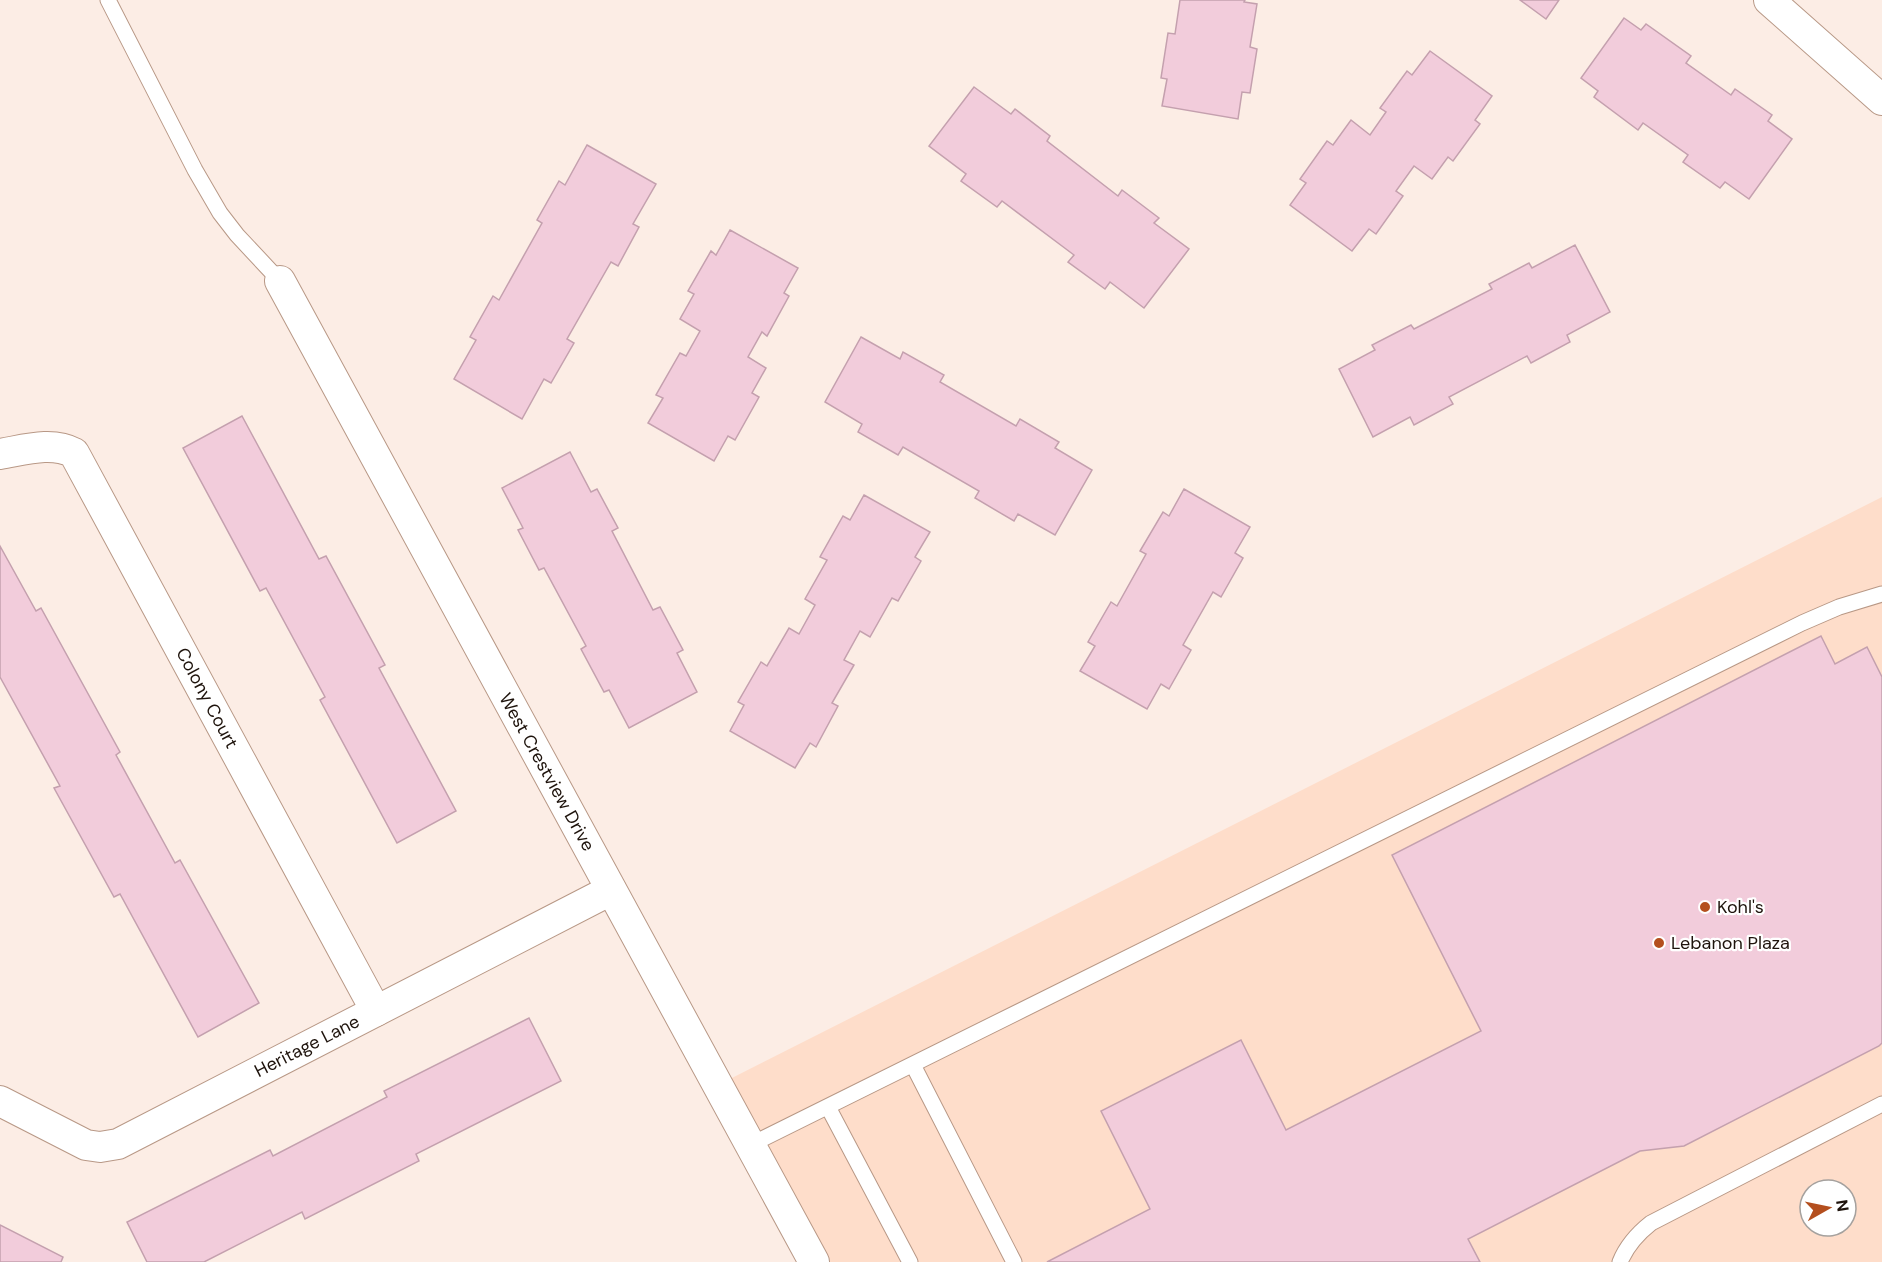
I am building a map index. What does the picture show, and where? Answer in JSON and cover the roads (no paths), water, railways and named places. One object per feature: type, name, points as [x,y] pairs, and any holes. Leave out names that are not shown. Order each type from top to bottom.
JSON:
[{"type":"street","points":[[1769,0],[1882,100]]},
{"type":"street","name":"West Crestview Drive","points":[[280,281],[750,1145],[808,1260]]},
{"type":"street","name":"Colony Court","points":[[0,454],[53,446],[65,448],[74,453],[376,1011]]},
{"type":"street","name":"Heritage Lane","points":[[0,1101],[86,1145],[100,1147],[118,1144],[611,890]]},
{"type":"lane","points":[[108,0],[195,170],[220,213],[237,235],[280,281]]},
{"type":"lane","points":[[750,1145],[1802,623],[1882,594]]},
{"type":"lane","points":[[913,1065],[1014,1262]]},
{"type":"lane","points":[[1620,1262],[1637,1234],[1651,1223],[1882,1104]]},
{"type":"lane","points":[[828,1107],[910,1262]]},
{"type":"place","name":"Kohl's","points":[[1705,907]]},
{"type":"place","name":"Lebanon Plaza","points":[[1659,943]]}]
